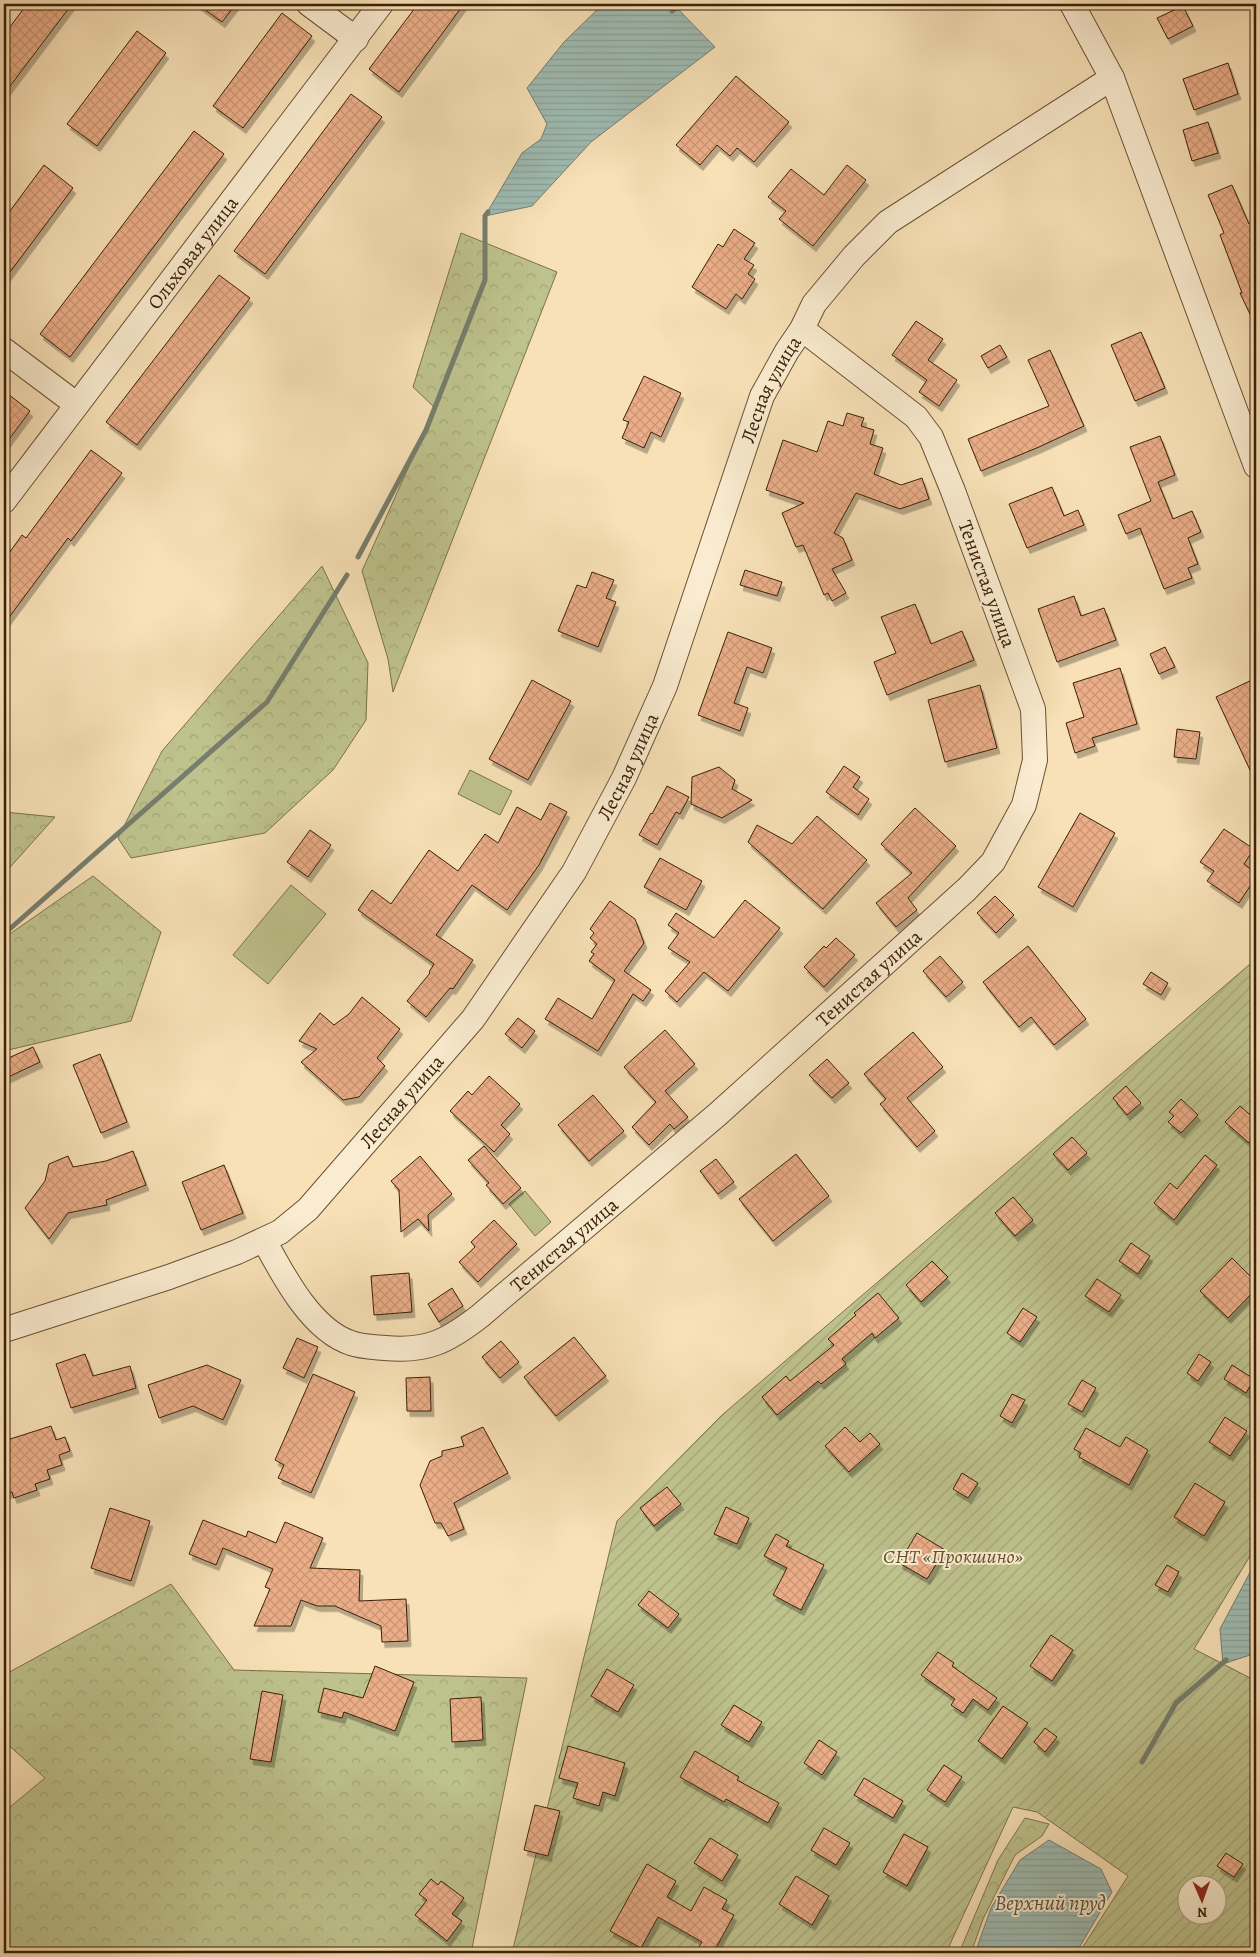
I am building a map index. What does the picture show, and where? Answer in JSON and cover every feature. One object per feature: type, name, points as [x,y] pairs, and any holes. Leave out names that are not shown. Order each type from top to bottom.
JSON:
[{"type":"street","points":[[309,4],[356,39]]},
{"type":"street","name":"Ольховая улица","points":[[4,501],[381,4]]},
{"type":"street","points":[[1072,4],[1112,78],[1256,466]]},
{"type":"street","name":"Лесная улица","points":[[4,1330],[169,1277],[264,1240],[280,1232],[308,1209],[473,1019],[574,872],[624,778],[665,686],[762,396],[786,351],[802,329],[814,304],[854,256],[888,222],[1112,78]]},
{"type":"street","name":"Тенистая улица","points":[[264,1240],[286,1280],[303,1305],[326,1329],[351,1343],[405,1349],[429,1346],[456,1335],[718,1114],[967,889],[993,862],[1024,805],[1035,760],[1033,709],[953,491],[931,437],[916,417],[802,329]]},
{"type":"street","points":[[4,350],[76,404]]},
{"type":"green space","points":[[461,233],[557,272],[393,692],[388,659],[362,571],[435,408],[413,387]]},
{"type":"green space","points":[[322,566],[368,663],[366,720],[333,770],[265,833],[131,858],[118,838],[162,751]]},
{"type":"green space","points":[[470,770],[512,791],[500,815],[458,794]]},
{"type":"green space","points":[[4,812],[55,817],[4,874]]},
{"type":"green space","points":[[93,876],[161,932],[131,1021],[4,1051],[4,938]]},
{"type":"green space","points":[[291,885],[326,914],[268,984],[233,955]]},
{"type":"green space","name":"СНТ «Прокшино»","points":[[1256,959],[1256,1546],[1194,1649],[1256,1681],[1256,1953],[1079,1953],[1128,1876],[1037,1812],[1013,1807],[946,1953],[512,1953],[617,1521],[722,1415]]},
{"type":"green space","points":[[525,1191],[551,1222],[535,1236],[509,1204]]},
{"type":"green space","points":[[171,1584],[234,1670],[527,1678],[471,1953],[4,1953],[4,1812],[45,1778],[4,1741],[4,1675]]},
{"type":"green space","points":[[1025,1818],[1049,1824],[1042,1836],[1015,1855],[983,1919],[971,1953],[959,1953],[998,1860]]},
{"type":"water","points":[[603,4],[673,4],[715,47],[591,142],[532,206],[485,216],[522,153],[541,139],[547,124],[527,88],[564,42]]},
{"type":"water","points":[[1256,1561],[1256,1653],[1223,1664],[1220,1629]]},
{"type":"water","name":"Верхний пруд","points":[[1049,1840],[1101,1869],[1112,1892],[1076,1953],[975,1953],[991,1908],[1020,1860]]},
{"type":"building","points":[[27,4],[72,4],[4,94],[4,35]]},
{"type":"building","points":[[197,4],[236,4],[222,22]]},
{"type":"building","points":[[418,4],[464,4],[399,92],[369,69]]},
{"type":"building","points":[[1183,6],[1193,26],[1168,39],[1157,18]]},
{"type":"building","points":[[282,13],[312,36],[243,128],[213,106]]},
{"type":"building","points":[[137,31],[166,53],[97,146],[67,124]]},
{"type":"building","points":[[1228,63],[1238,94],[1194,110],[1183,79]]},
{"type":"building","points":[[736,76],[789,122],[754,162],[737,148],[730,156],[717,145],[700,165],[676,145]]},
{"type":"building","points":[[351,94],[382,117],[265,274],[234,251]]},
{"type":"building","points":[[1208,122],[1218,153],[1192,161],[1183,130]]},
{"type":"building","points":[[194,131],[224,154],[70,357],[40,334]]},
{"type":"building","points":[[44,165],[73,188],[4,280],[4,219]]},
{"type":"building","points":[[847,165],[866,180],[813,246],[779,219],[786,211],[768,197],[791,169],[824,195]]},
{"type":"building","points":[[1232,185],[1249,224],[1256,221],[1256,327],[1240,293],[1242,293],[1220,235],[1224,233],[1208,195]]},
{"type":"building","points":[[734,229],[755,243],[744,259],[754,265],[748,274],[755,279],[742,299],[736,294],[726,309],[692,287],[718,244],[723,247]]},
{"type":"building","points":[[219,275],[250,298],[137,445],[106,422]]},
{"type":"building","points":[[916,321],[943,339],[928,360],[957,380],[939,406],[919,392],[927,380],[892,355]]},
{"type":"building","points":[[1141,332],[1165,388],[1135,401],[1111,345]]},
{"type":"building","points":[[1000,345],[1007,357],[988,368],[981,356]]},
{"type":"building","points":[[1050,350],[1084,426],[981,471],[968,439],[1049,406],[1028,360]]},
{"type":"building","points":[[644,376],[681,393],[661,437],[651,432],[644,448],[622,438],[629,422],[623,420]]},
{"type":"building","points":[[4,391],[30,411],[4,446]]},
{"type":"building","points":[[847,413],[864,418],[861,426],[874,430],[870,444],[883,448],[874,474],[901,485],[922,478],[929,499],[900,509],[856,493],[834,533],[843,538],[852,560],[832,569],[846,593],[832,601],[828,593],[824,595],[803,545],[796,547],[782,513],[804,503],[766,490],[783,440],[817,452],[828,421],[843,426]]},
{"type":"building","points":[[1160,436],[1175,475],[1158,482],[1173,519],[1192,511],[1201,532],[1188,538],[1198,564],[1188,568],[1192,578],[1164,589],[1140,528],[1126,534],[1118,515],[1151,501],[1130,447]]},
{"type":"building","points":[[91,450],[122,473],[71,541],[68,538],[4,624],[4,560],[22,535],[26,538]]},
{"type":"building","points":[[1052,487],[1064,516],[1078,510],[1084,525],[1027,548],[1009,504]]},
{"type":"building","points":[[745,570],[782,582],[777,596],[740,585]]},
{"type":"building","points":[[592,572],[614,580],[606,598],[616,602],[598,647],[558,631],[577,585],[586,588]]},
{"type":"building","points":[[1074,596],[1081,616],[1104,608],[1116,640],[1057,662],[1038,609]]},
{"type":"building","points":[[915,604],[931,644],[962,631],[974,660],[887,695],[874,662],[896,653],[881,617]]},
{"type":"building","points":[[728,632],[772,648],[763,673],[747,667],[734,703],[748,708],[740,731],[698,715]]},
{"type":"building","points":[[1165,647],[1175,667],[1159,674],[1150,654]]},
{"type":"building","points":[[1120,668],[1137,724],[1092,738],[1095,746],[1075,753],[1066,723],[1084,717],[1073,683]]},
{"type":"building","points":[[1256,678],[1256,783],[1216,697]]},
{"type":"building","points":[[532,680],[571,701],[528,780],[489,759]]},
{"type":"building","points":[[980,685],[997,748],[945,762],[928,700]]},
{"type":"building","points":[[1177,729],[1200,732],[1196,759],[1174,757]]},
{"type":"building","points":[[844,766],[860,777],[853,787],[869,799],[858,815],[826,792]]},
{"type":"building","points":[[719,767],[735,780],[732,789],[752,800],[722,818],[691,804],[692,777]]},
{"type":"building","points":[[667,786],[689,797],[680,814],[676,812],[657,845],[639,835]]},
{"type":"building","points":[[550,803],[567,812],[539,865],[507,910],[472,885],[436,935],[473,960],[453,989],[450,988],[426,1017],[407,1001],[430,973],[434,964],[358,910],[372,890],[391,904],[429,850],[458,871],[485,834],[498,843],[517,807],[541,820]]},
{"type":"building","points":[[915,808],[956,846],[908,898],[917,910],[896,927],[876,903],[912,873],[881,844]]},
{"type":"building","points":[[1080,813],[1115,833],[1073,907],[1038,887]]},
{"type":"building","points":[[817,816],[867,860],[823,909],[748,842],[757,825],[792,844]]},
{"type":"building","points":[[1224,829],[1254,849],[1244,864],[1256,873],[1256,877],[1239,903],[1207,881],[1214,871],[1200,862]]},
{"type":"building","points":[[310,830],[331,845],[308,877],[287,862]]},
{"type":"building","points":[[660,858],[702,881],[686,910],[644,887]]},
{"type":"building","points":[[995,896],[1014,915],[996,933],[977,913]]},
{"type":"building","points":[[745,900],[780,928],[728,991],[704,972],[677,1002],[665,991],[690,962],[668,948],[679,933],[668,925],[676,913],[714,938]]},
{"type":"building","points":[[610,901],[635,919],[644,943],[624,971],[651,990],[643,1001],[633,994],[598,1051],[545,1019],[558,998],[592,1019],[615,980],[589,961],[594,954],[591,952],[597,944],[590,938],[594,933],[590,929]]},
{"type":"building","points":[[836,938],[855,955],[824,987],[804,967],[824,946],[826,948]]},
{"type":"building","points":[[1028,946],[1086,1019],[1054,1045],[1031,1017],[1019,1027],[983,982]]},
{"type":"building","points":[[940,956],[963,982],[946,997],[923,971]]},
{"type":"building","points":[[1151,972],[1168,983],[1161,995],[1143,984]]},
{"type":"building","points":[[362,997],[400,1029],[377,1058],[385,1066],[359,1097],[343,1100],[301,1062],[317,1049],[299,1041],[320,1013],[334,1025],[349,1014]]},
{"type":"building","points":[[518,1018],[535,1031],[522,1048],[505,1034]]},
{"type":"building","points":[[665,1030],[695,1064],[665,1091],[688,1117],[674,1129],[670,1124],[649,1145],[632,1127],[656,1102],[624,1067]]},
{"type":"building","points":[[913,1032],[943,1067],[907,1098],[935,1131],[917,1147],[880,1104],[886,1099],[864,1074]]},
{"type":"building","points":[[33,1047],[40,1062],[4,1079],[4,1060]]},
{"type":"building","points":[[100,1054],[127,1122],[101,1133],[73,1065]]},
{"type":"building","points":[[827,1059],[849,1083],[832,1098],[809,1075]]},
{"type":"building","points":[[489,1076],[520,1104],[501,1125],[510,1134],[494,1152],[450,1111],[468,1091],[472,1095]]},
{"type":"building","points":[[1126,1086],[1141,1103],[1127,1115],[1113,1098]]},
{"type":"building","points":[[593,1095],[624,1131],[589,1161],[558,1125]]},
{"type":"building","points":[[1181,1099],[1198,1115],[1181,1133],[1168,1122],[1174,1116],[1169,1112]]},
{"type":"building","points":[[1240,1106],[1256,1120],[1256,1135],[1249,1143],[1225,1122]]},
{"type":"building","points":[[1072,1137],[1087,1153],[1068,1170],[1053,1154]]},
{"type":"building","points":[[484,1146],[521,1188],[503,1204],[486,1185],[489,1183],[468,1160]]},
{"type":"building","points":[[133,1151],[146,1185],[106,1200],[107,1205],[68,1213],[49,1239],[25,1208],[45,1181],[49,1164],[68,1156],[73,1167],[106,1161]]},
{"type":"building","points":[[796,1154],[829,1196],[773,1241],[739,1199]]},
{"type":"building","points":[[1205,1155],[1217,1165],[1174,1220],[1154,1203],[1170,1183],[1177,1189]]},
{"type":"building","points":[[420,1156],[452,1194],[428,1215],[429,1231],[418,1219],[401,1232],[399,1190],[391,1181]]},
{"type":"building","points":[[716,1159],[734,1182],[718,1194],[700,1171]]},
{"type":"building","points":[[224,1165],[243,1213],[201,1230],[182,1182]]},
{"type":"building","points":[[1013,1197],[1033,1220],[1015,1236],[995,1213]]},
{"type":"building","points":[[494,1220],[517,1244],[478,1282],[459,1262],[475,1247],[471,1242]]},
{"type":"building","points":[[1131,1243],[1150,1256],[1138,1274],[1119,1261]]},
{"type":"building","points":[[1232,1258],[1256,1282],[1256,1289],[1228,1318],[1200,1291]]},
{"type":"building","points":[[932,1261],[948,1277],[921,1302],[906,1285]]},
{"type":"building","points":[[409,1273],[412,1312],[374,1315],[371,1276]]},
{"type":"building","points":[[1097,1279],[1121,1295],[1109,1312],[1085,1296]]},
{"type":"building","points":[[452,1288],[463,1306],[439,1322],[428,1304]]},
{"type":"building","points":[[878,1293],[899,1318],[875,1338],[872,1333],[842,1359],[846,1364],[821,1384],[818,1381],[777,1415],[762,1397],[786,1376],[790,1381],[834,1345],[828,1339],[856,1315],[854,1313]]},
{"type":"building","points":[[1023,1308],[1037,1317],[1020,1342],[1007,1333]]},
{"type":"building","points":[[574,1337],[606,1376],[556,1416],[524,1377]]},
{"type":"building","points":[[297,1338],[318,1347],[304,1378],[283,1368]]},
{"type":"building","points":[[501,1341],[519,1362],[500,1378],[482,1357]]},
{"type":"building","points":[[85,1354],[93,1376],[130,1366],[136,1388],[71,1408],[56,1364]]},
{"type":"building","points":[[1199,1354],[1211,1362],[1198,1381],[1187,1373]]},
{"type":"building","points":[[207,1365],[241,1380],[223,1420],[193,1406],[159,1418],[148,1385]]},
{"type":"building","points":[[1232,1365],[1254,1379],[1246,1393],[1224,1379]]},
{"type":"building","points":[[313,1374],[355,1392],[311,1493],[278,1478],[284,1465],[275,1460]]},
{"type":"building","points":[[430,1377],[431,1411],[407,1411],[406,1378]]},
{"type":"building","points":[[1082,1380],[1096,1388],[1082,1412],[1068,1404]]},
{"type":"building","points":[[1012,1394],[1025,1400],[1012,1423],[1000,1416]]},
{"type":"building","points":[[1225,1417],[1247,1431],[1230,1456],[1209,1442]]},
{"type":"building","points":[[51,1426],[56,1440],[65,1437],[70,1451],[59,1455],[62,1465],[47,1470],[50,1479],[35,1484],[37,1490],[14,1498],[12,1492],[4,1494],[4,1441]]},
{"type":"building","points":[[483,1427],[508,1473],[454,1503],[464,1529],[448,1536],[441,1523],[435,1523],[420,1485],[430,1461],[442,1456],[442,1451],[464,1446],[461,1437]]},
{"type":"building","points":[[845,1427],[860,1442],[870,1433],[880,1444],[849,1472],[825,1446]]},
{"type":"building","points":[[1086,1428],[1120,1447],[1126,1437],[1148,1450],[1129,1485],[1079,1457],[1081,1453],[1074,1449]]},
{"type":"building","points":[[962,1473],[978,1483],[968,1498],[953,1489]]},
{"type":"building","points":[[1195,1483],[1225,1502],[1204,1536],[1174,1517]]},
{"type":"building","points":[[667,1487],[681,1504],[654,1526],[640,1508]]},
{"type":"building","points":[[726,1507],[749,1518],[737,1544],[714,1534]]},
{"type":"building","points":[[110,1508],[150,1521],[131,1581],[91,1568]]},
{"type":"building","points":[[203,1520],[246,1537],[248,1531],[276,1543],[285,1522],[323,1538],[310,1568],[360,1570],[359,1601],[406,1599],[408,1641],[382,1642],[381,1626],[335,1606],[317,1606],[301,1600],[291,1626],[254,1626],[270,1589],[265,1587],[273,1569],[223,1548],[216,1565],[189,1554]]},
{"type":"building","points":[[917,1533],[945,1550],[927,1579],[899,1563]]},
{"type":"building","points":[[776,1534],[789,1541],[786,1546],[824,1565],[801,1610],[773,1595],[787,1568],[764,1556]]},
{"type":"building","points":[[1167,1565],[1179,1572],[1168,1592],[1155,1585]]},
{"type":"building","points":[[649,1591],[679,1614],[668,1628],[638,1605]]},
{"type":"building","points":[[1051,1635],[1073,1650],[1052,1681],[1030,1666]]},
{"type":"building","points":[[938,1652],[954,1663],[952,1666],[997,1698],[988,1710],[973,1699],[963,1713],[951,1705],[955,1699],[921,1675]]},
{"type":"building","points":[[375,1666],[414,1682],[395,1731],[344,1712],[342,1718],[318,1712],[324,1688],[363,1698]]},
{"type":"building","points":[[607,1669],[634,1685],[618,1712],[591,1696]]},
{"type":"building","points":[[262,1691],[283,1695],[271,1762],[250,1759]]},
{"type":"building","points":[[481,1697],[483,1740],[452,1742],[450,1699]]},
{"type":"building","points":[[734,1705],[762,1722],[749,1742],[721,1725]]},
{"type":"building","points":[[1003,1706],[1028,1723],[1002,1759],[978,1741]]},
{"type":"building","points":[[1045,1728],[1057,1737],[1045,1752],[1034,1742]]},
{"type":"building","points":[[819,1740],[837,1752],[822,1775],[804,1763]]},
{"type":"building","points":[[568,1746],[625,1763],[615,1796],[603,1792],[599,1806],[573,1798],[578,1783],[559,1778]]},
{"type":"building","points":[[695,1751],[739,1777],[737,1780],[779,1803],[768,1823],[726,1799],[724,1802],[680,1777]]},
{"type":"building","points":[[944,1765],[962,1777],[945,1802],[927,1790]]},
{"type":"building","points":[[864,1778],[903,1801],[893,1818],[854,1795]]},
{"type":"building","points":[[535,1805],[560,1811],[548,1856],[524,1850]]},
{"type":"building","points":[[824,1828],[850,1843],[836,1865],[811,1850]]},
{"type":"building","points":[[904,1834],[928,1847],[907,1886],[883,1872]]},
{"type":"building","points":[[710,1838],[738,1855],[722,1881],[694,1863]]},
{"type":"building","points":[[1226,1853],[1243,1864],[1234,1877],[1217,1866]]},
{"type":"building","points":[[647,1864],[676,1881],[667,1897],[691,1911],[704,1887],[727,1900],[722,1909],[734,1915],[713,1953],[695,1953],[702,1942],[658,1917],[641,1948],[610,1931]]},
{"type":"building","points":[[796,1876],[829,1896],[812,1925],[779,1904]]},
{"type":"building","points":[[431,1879],[438,1885],[441,1881],[464,1898],[452,1914],[462,1921],[447,1941],[415,1915],[427,1900],[419,1894]]},
{"type":"waterway","points":[[672,11],[683,4]]},
{"type":"waterway","points":[[358,557],[426,430],[485,280],[485,216],[488,212]]},
{"type":"waterway","points":[[4,934],[267,702],[347,575]]},
{"type":"waterway","points":[[1142,1762],[1176,1703],[1226,1660]]}]
